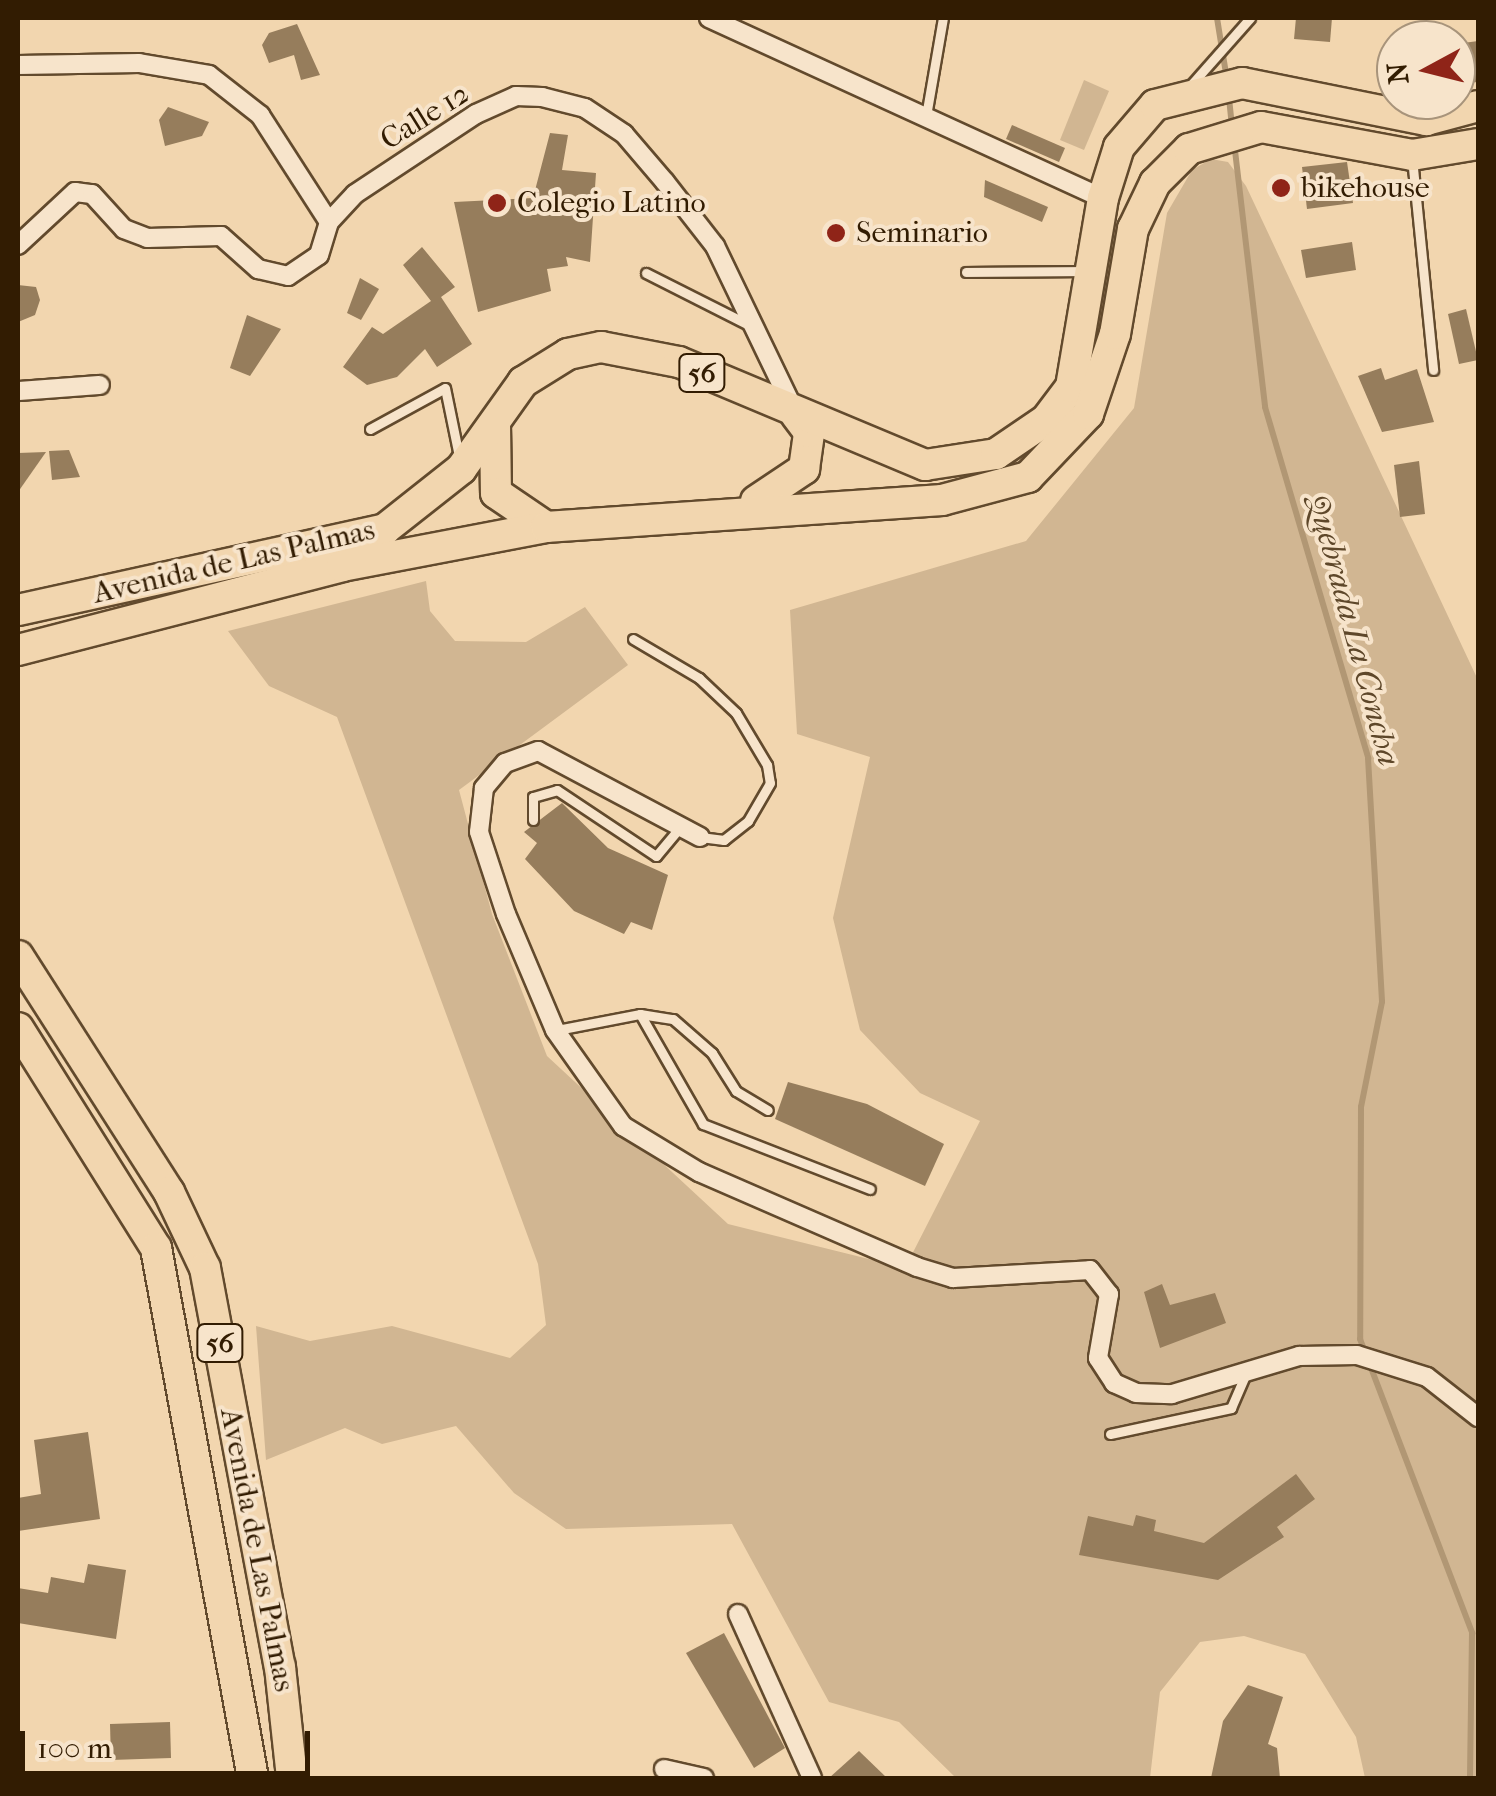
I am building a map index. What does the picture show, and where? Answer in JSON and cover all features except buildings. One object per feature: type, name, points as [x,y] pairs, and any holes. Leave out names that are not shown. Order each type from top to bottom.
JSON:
[{"type":"main road","name":"Avenida de Las Palmas","points":[[18,610],[365,536],[406,519],[460,469],[501,407],[568,354],[624,348],[925,465],[996,454],[1046,420],[1071,387],[1104,198],[1134,122],[1196,90],[1242,84],[1426,120],[1478,106]]},
{"type":"main road","name":"Avenida de Las Palmas","points":[[18,650],[342,566],[546,527],[744,507],[942,500],[1028,477],[1088,414],[1143,204],[1189,150],[1262,128],[1412,155],[1478,144]]},
{"type":"main road","points":[[501,407],[490,439],[496,493],[546,527]]},
{"type":"main road","points":[[744,507],[804,469],[809,432],[796,415]]},
{"type":"main road","name":"Avenida de Las Palmas","points":[[18,956],[169,1192],[205,1268],[284,1686],[292,1778]]},
{"type":"main road","name":"Avenida de Las Palmas","points":[[18,1028],[156,1248],[253,1778]]},
{"type":"street","points":[[710,18],[731,22],[1104,198]]},
{"type":"street","points":[[18,66],[139,63],[209,74],[260,115],[329,222]]},
{"type":"street","name":"Calle 12","points":[[18,245],[75,192],[92,194],[124,229],[147,238],[222,236],[258,269],[288,276],[320,255],[329,222],[355,194],[476,114],[516,96],[542,97],[585,108],[624,134],[715,246],[796,415]]},
{"type":"street","points":[[18,391],[100,385]]},
{"type":"street","points":[[700,837],[679,829],[571,760],[538,751],[505,763],[484,788],[480,832],[555,1030],[623,1126],[699,1172],[954,1278],[1062,1268],[1090,1270],[1109,1294],[1098,1358],[1114,1383],[1172,1394],[1300,1356],[1357,1355],[1427,1377],[1478,1417]]},
{"type":"street","points":[[738,1614],[812,1778]]},
{"type":"street","points":[[664,1768],[704,1778]]},
{"type":"lane","points":[[926,116],[943,18]]},
{"type":"lane","points":[[1196,90],[1250,18]]},
{"type":"lane","points":[[1412,155],[1433,370]]},
{"type":"lane","points":[[966,272],[1058,264],[1094,272]]},
{"type":"lane","points":[[646,272],[751,326]]},
{"type":"lane","points":[[370,428],[445,388],[460,469]]},
{"type":"lane","points":[[633,639],[699,678],[736,713],[767,765],[770,783],[748,821],[724,840],[700,837]]},
{"type":"lane","points":[[532,820],[533,797],[557,790],[656,856],[679,829]]},
{"type":"lane","points":[[640,1014],[702,1124],[870,1190]]},
{"type":"lane","points":[[555,1030],[640,1014],[673,1019],[736,1091],[768,1110]]},
{"type":"lane","points":[[1110,1434],[1231,1408],[1248,1369]]},
{"type":"shaded area","points":[[1084,80],[1109,91],[1084,150],[1060,140]]},
{"type":"shaded area","points":[[1211,159],[1228,162],[1246,186],[1478,680],[1478,1778],[1365,1778],[1356,1737],[1305,1654],[1244,1636],[1200,1642],[1160,1692],[1150,1778],[956,1778],[899,1722],[829,1702],[732,1524],[566,1529],[514,1493],[456,1426],[382,1444],[345,1428],[266,1460],[256,1326],[310,1341],[392,1326],[510,1358],[546,1325],[538,1264],[337,717],[269,686],[228,631],[426,581],[430,611],[455,641],[526,642],[585,607],[628,665],[459,790],[492,914],[547,1056],[728,1224],[905,1268],[980,1121],[920,1093],[860,1030],[833,918],[870,757],[797,734],[790,610],[1026,541],[1134,408],[1167,213],[1192,170]]},
{"type":"waterway","name":"Quebrada La Concha","points":[[1217,18],[1227,80]]},
{"type":"waterway","name":"Quebrada La Concha","points":[[1229,98],[1232,125]]},
{"type":"waterway","name":"Quebrada La Concha","points":[[1234,142],[1265,407],[1368,758],[1382,1002],[1361,1107],[1360,1339],[1472,1633],[1470,1778]]},
{"type":"place","name":"bikehouse","points":[[1281,188]]},
{"type":"place","name":"Colegio Latino","points":[[497,203]]},
{"type":"place","name":"Seminario","points":[[836,233]]}]
